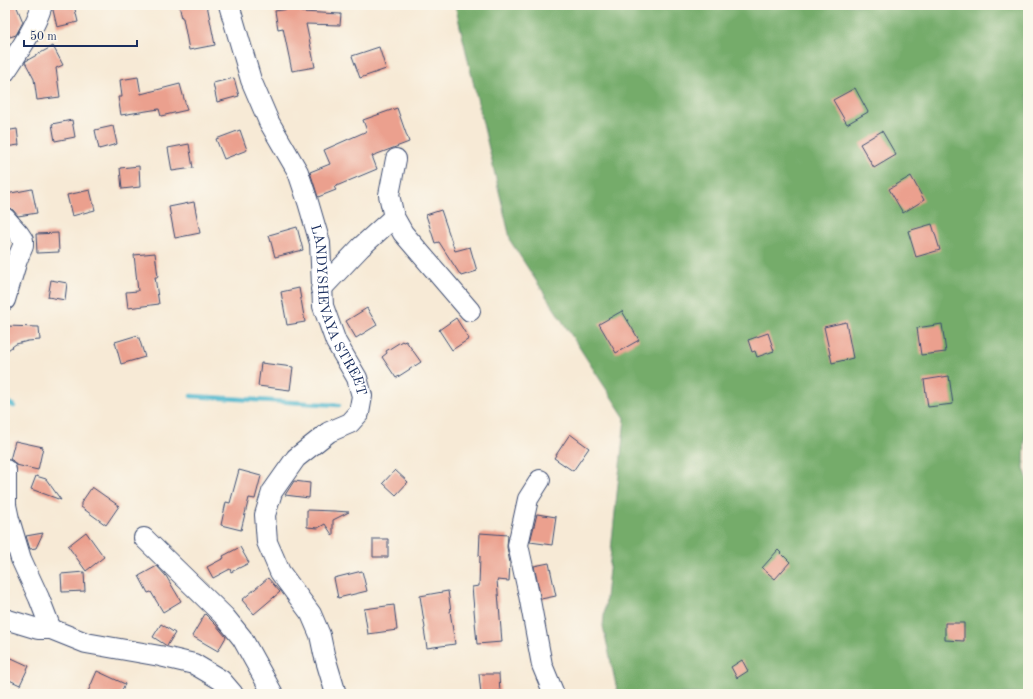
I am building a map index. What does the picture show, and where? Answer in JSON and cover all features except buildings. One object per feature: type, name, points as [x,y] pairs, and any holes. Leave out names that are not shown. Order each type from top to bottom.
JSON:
[{"type":"street","points":[[5,72],[22,48],[42,5]]},
{"type":"street","name":"LANDYSHEVAYA STREET","points":[[230,5],[251,80],[269,122],[298,172],[320,244],[323,306],[336,342],[357,378],[362,396],[359,413],[350,423],[329,432],[296,458],[272,492],[265,515],[267,542],[280,572],[311,614],[320,635],[336,694]]},
{"type":"street","points":[[396,159],[389,195],[394,217],[403,233],[470,311]]},
{"type":"street","points":[[322,289],[361,247],[394,217]]},
{"type":"street","points":[[5,218],[20,234],[23,240],[23,246],[17,260],[5,300]]},
{"type":"street","points":[[6,470],[6,505],[9,519],[21,559],[39,598],[51,630]]},
{"type":"street","points":[[540,480],[528,499],[518,545],[530,595],[542,665],[554,694]]},
{"type":"street","points":[[144,538],[225,616],[242,638],[273,694]]},
{"type":"street","points":[[5,619],[38,629],[51,630],[86,643],[160,656],[194,664],[221,680],[233,694]]},
{"type":"green space","points":[[455,5],[1028,5],[1028,340],[1024,468],[1028,480],[1028,694],[618,694],[603,626],[625,418],[511,242]]},
{"type":"waterway","points":[[191,396],[339,405]]},
{"type":"waterway","points":[[5,401],[14,406]]}]
